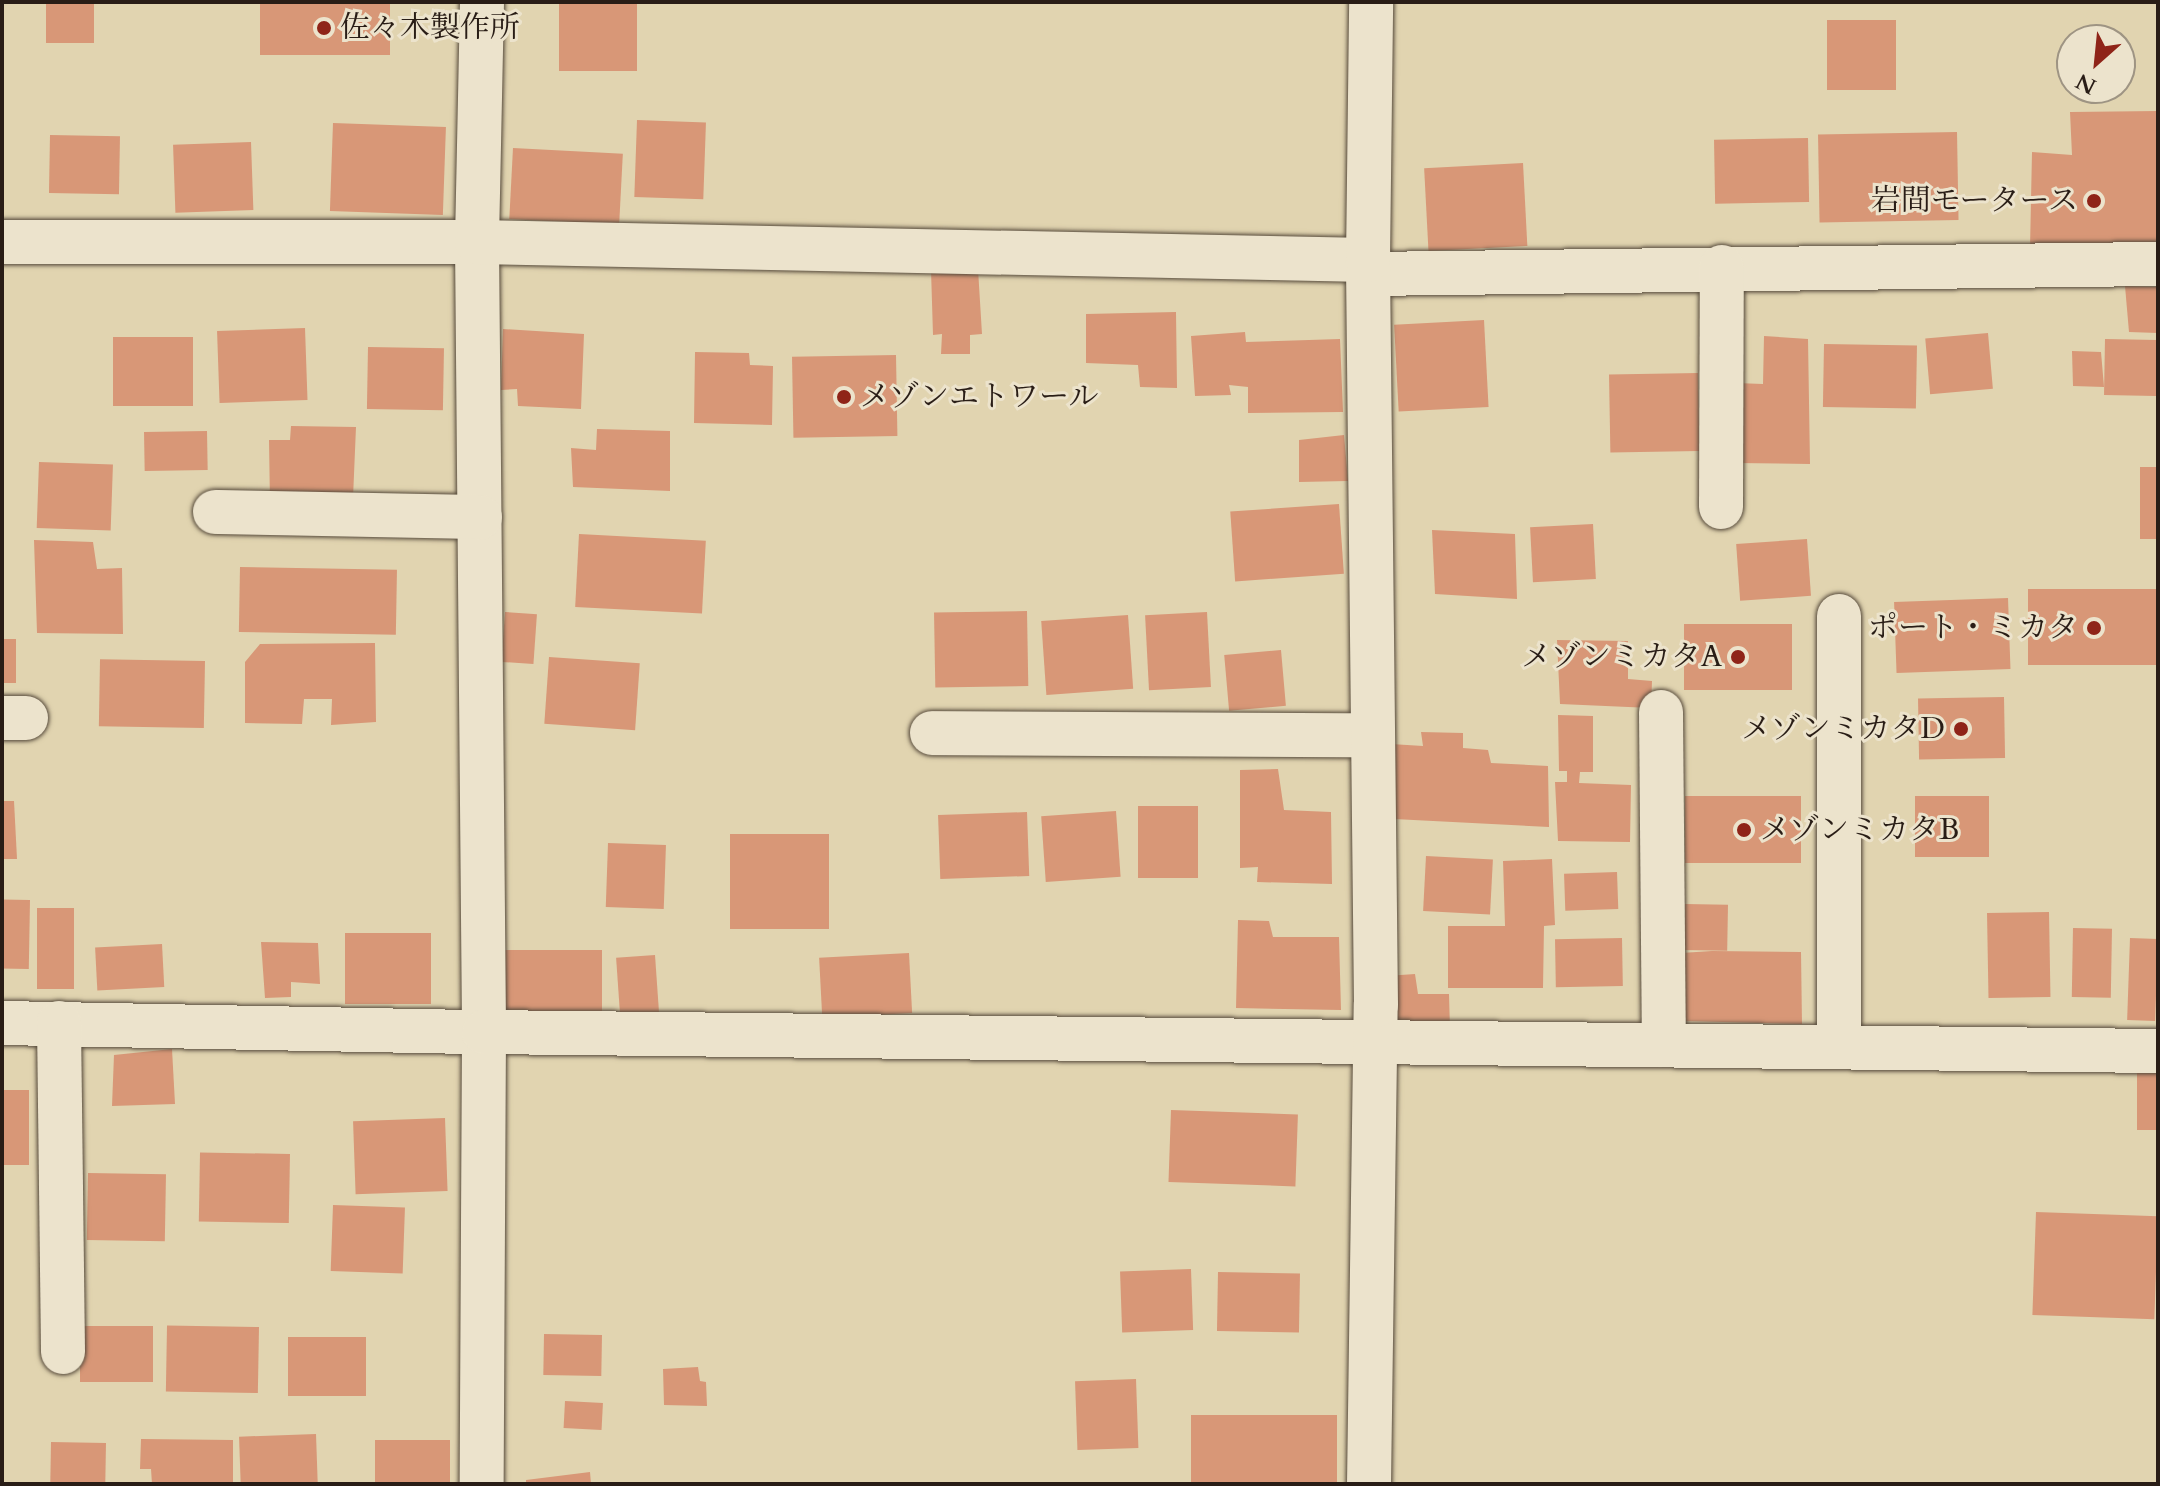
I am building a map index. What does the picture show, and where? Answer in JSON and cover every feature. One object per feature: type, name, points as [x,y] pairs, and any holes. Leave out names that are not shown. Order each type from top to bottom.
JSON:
[{"type":"street","points":[[482,2],[477,242],[484,1032],[482,1484]]},
{"type":"street","points":[[1369,1484],[1374,1042],[1368,267],[1371,2]]},
{"type":"street","points":[[2,242],[477,242],[1368,267],[2158,264]]},
{"type":"street","points":[[1721,507],[1722,267]]},
{"type":"street","points":[[215,512],[480,517]]},
{"type":"street","points":[[1839,616],[1839,1047]]},
{"type":"street","points":[[1661,712],[1664,1045]]},
{"type":"street","points":[[932,733],[1373,735]]},
{"type":"street","points":[[2,1023],[484,1032],[2158,1051]]},
{"type":"street","points":[[59,1023],[63,1352]]},
{"type":"building","points":[[46,2],[94,2],[94,43],[46,43]]},
{"type":"building","name":"佐々木製作所","points":[[260,2],[390,2],[390,55],[260,55]]},
{"type":"building","points":[[559,2],[637,2],[637,71],[559,71]]},
{"type":"building","points":[[1827,20],[1896,20],[1896,90],[1827,90]]},
{"type":"building","name":"岩間モータース","points":[[2158,111],[2158,247],[2030,248],[2032,152],[2072,155],[2070,112]]},
{"type":"building","points":[[637,120],[706,122],[703,199],[634,197]]},
{"type":"building","points":[[333,123],[446,127],[443,215],[330,211]]},
{"type":"building","points":[[1957,132],[1959,220],[1820,222],[1818,134]]},
{"type":"building","points":[[50,135],[120,136],[119,194],[49,193]]},
{"type":"building","points":[[1808,138],[1809,202],[1715,204],[1714,140]]},
{"type":"building","points":[[251,142],[253,210],[175,213],[173,145]]},
{"type":"building","points":[[513,148],[623,154],[619,225],[509,219]]},
{"type":"building","points":[[1523,163],[1527,246],[1428,251],[1424,168]]},
{"type":"building","points":[[978,269],[982,334],[970,335],[970,354],[941,354],[942,334],[933,335],[931,270]]},
{"type":"building","points":[[2125,286],[2158,287],[2158,333],[2129,332]]},
{"type":"building","points":[[1176,312],[1177,388],[1140,387],[1138,365],[1086,363],[1086,314]]},
{"type":"building","points":[[1484,320],[1489,407],[1399,412],[1394,325]]},
{"type":"building","points":[[305,328],[308,400],[220,403],[217,331]]},
{"type":"building","points":[[503,329],[584,334],[581,409],[518,406],[517,389],[501,390]]},
{"type":"building","points":[[1245,332],[1246,342],[1340,339],[1343,412],[1248,413],[1248,387],[1229,385],[1231,395],[1195,396],[1191,336]]},
{"type":"building","points":[[1988,333],[1993,389],[1930,394],[1925,338]]},
{"type":"building","points":[[1764,336],[1808,339],[1810,464],[1735,463],[1736,383],[1763,384]]},
{"type":"building","points":[[113,337],[193,337],[193,406],[113,406]]},
{"type":"building","points":[[2105,339],[2157,340],[2156,396],[2104,395]]},
{"type":"building","points":[[1824,344],[1917,346],[1916,409],[1823,407]]},
{"type":"building","points":[[368,347],[444,348],[443,410],[367,409]]},
{"type":"building","points":[[2072,351],[2101,352],[2104,387],[2073,386]]},
{"type":"building","points":[[695,352],[749,353],[750,365],[773,366],[772,425],[694,423]]},
{"type":"building","name":"メゾンエトワール","points":[[896,355],[897,436],[793,438],[792,357]]},
{"type":"building","points":[[1698,373],[1699,451],[1610,453],[1609,375]]},
{"type":"building","points":[[291,426],[356,427],[353,498],[270,505],[269,440],[290,440]]},
{"type":"building","points":[[597,429],[670,431],[670,491],[573,487],[571,448],[596,450]]},
{"type":"building","points":[[207,431],[208,470],[145,471],[144,432]]},
{"type":"building","points":[[1344,435],[1348,481],[1299,482],[1299,440]]},
{"type":"building","points":[[39,462],[113,465],[111,531],[37,528]]},
{"type":"building","points":[[2140,467],[2158,467],[2158,539],[2140,539]]},
{"type":"building","points":[[1339,504],[1344,574],[1235,581],[1230,512]]},
{"type":"building","points":[[1593,524],[1596,579],[1533,582],[1530,527]]},
{"type":"building","points":[[1432,530],[1515,534],[1517,599],[1435,594]]},
{"type":"building","points":[[579,534],[706,541],[702,614],[575,607]]},
{"type":"building","points":[[1807,539],[1811,596],[1740,601],[1736,544]]},
{"type":"building","points":[[34,540],[93,542],[97,569],[122,568],[123,634],[37,633]]},
{"type":"building","points":[[240,567],[397,570],[396,635],[239,632]]},
{"type":"building","name":"ポート・ミカタ","points":[[2028,589],[2158,589],[2158,665],[2028,665]]},
{"type":"building","points":[[2008,598],[2010,669],[1897,673],[1894,602]]},
{"type":"building","points":[[1027,611],[1028,686],[935,688],[934,613]]},
{"type":"building","points":[[505,612],[537,614],[533,664],[502,662]]},
{"type":"building","points":[[1207,612],[1211,687],[1149,690],[1145,615]]},
{"type":"building","points":[[1128,615],[1133,689],[1046,695],[1041,621]]},
{"type":"building","name":"メゾンミカタA","points":[[1684,624],[1792,624],[1792,690],[1684,690]]},
{"type":"building","points":[[2,639],[16,639],[16,683],[2,683]]},
{"type":"building","points":[[1557,640],[1628,641],[1628,679],[1652,681],[1651,708],[1560,704]]},
{"type":"building","points":[[375,643],[376,722],[331,725],[332,699],[304,699],[302,724],[245,723],[245,662],[260,644]]},
{"type":"building","points":[[1281,650],[1286,706],[1229,711],[1224,655]]},
{"type":"building","points":[[549,657],[640,663],[635,730],[544,724]]},
{"type":"building","points":[[100,659],[205,661],[204,728],[99,726]]},
{"type":"building","name":"メゾンミカタD","points":[[2004,697],[2005,758],[1919,759],[1918,699]]},
{"type":"building","points":[[1558,715],[1593,716],[1593,772],[1580,772],[1579,783],[1631,785],[1630,842],[1558,841],[1555,782],[1567,782],[1567,771],[1559,771]]},
{"type":"building","points":[[1421,732],[1463,733],[1463,748],[1488,750],[1491,763],[1548,766],[1549,827],[1394,819],[1391,744],[1423,746]]},
{"type":"building","points":[[1278,769],[1284,810],[1331,812],[1332,884],[1257,882],[1258,867],[1240,868],[1240,770]]},
{"type":"building","name":"メゾンミカタB","points":[[1685,796],[1801,796],[1801,863],[1685,863]]},
{"type":"building","points":[[1915,796],[1989,796],[1989,857],[1915,857]]},
{"type":"building","points":[[2,801],[14,801],[17,859],[2,859]]},
{"type":"building","points":[[1138,806],[1198,806],[1198,878],[1138,878]]},
{"type":"building","points":[[1116,811],[1121,877],[1046,882],[1041,816]]},
{"type":"building","points":[[1027,812],[1029,876],[940,879],[938,815]]},
{"type":"building","points":[[730,834],[829,834],[829,929],[730,929]]},
{"type":"building","points":[[608,843],[666,845],[664,909],[606,907]]},
{"type":"building","points":[[1426,856],[1493,860],[1490,914],[1423,911]]},
{"type":"building","points":[[1552,859],[1555,925],[1544,926],[1543,988],[1448,988],[1448,926],[1505,926],[1503,861]]},
{"type":"building","points":[[1617,872],[1618,909],[1565,911],[1564,874]]},
{"type":"building","points":[[2,900],[30,900],[29,969],[2,969]]},
{"type":"building","points":[[1685,904],[1728,905],[1727,951],[1684,950]]},
{"type":"building","points":[[37,908],[74,908],[74,989],[37,989]]},
{"type":"building","points":[[2049,912],[2050,997],[1988,998],[1987,913]]},
{"type":"building","points":[[1238,920],[1269,921],[1273,937],[1339,937],[1341,1010],[1236,1008]]},
{"type":"building","points":[[2073,928],[2112,929],[2111,998],[2072,997]]},
{"type":"building","points":[[345,933],[431,933],[431,1004],[345,1004]]},
{"type":"building","points":[[1622,938],[1623,986],[1556,987],[1555,939]]},
{"type":"building","points":[[2130,938],[2158,939],[2155,1021],[2127,1020]]},
{"type":"building","points":[[261,942],[318,943],[320,984],[291,982],[291,997],[265,998]]},
{"type":"building","points":[[162,944],[164,987],[97,990],[95,948]]},
{"type":"building","points":[[504,950],[602,950],[602,1016],[504,1016]]},
{"type":"building","points":[[1801,952],[1802,1024],[1685,1021],[1681,953]]},
{"type":"building","points":[[909,953],[912,1013],[822,1018],[819,958]]},
{"type":"building","points":[[655,955],[659,1019],[621,1022],[616,958]]},
{"type":"building","points":[[1415,974],[1418,994],[1449,994],[1450,1029],[1386,1031],[1386,976]]},
{"type":"building","points":[[172,1049],[175,1104],[112,1106],[114,1055]]},
{"type":"building","points":[[2137,1069],[2158,1069],[2158,1130],[2137,1130]]},
{"type":"building","points":[[2,1090],[29,1090],[29,1165],[2,1165]]},
{"type":"building","points":[[1171,1110],[1298,1114],[1295,1186],[1168,1182]]},
{"type":"building","points":[[445,1118],[448,1191],[356,1194],[353,1121]]},
{"type":"building","points":[[200,1152],[290,1154],[289,1223],[199,1221]]},
{"type":"building","points":[[88,1173],[166,1174],[165,1241],[87,1240]]},
{"type":"building","points":[[333,1205],[405,1208],[403,1273],[331,1271]]},
{"type":"building","points":[[2036,1212],[2158,1216],[2154,1319],[2032,1315]]},
{"type":"building","points":[[1191,1269],[1193,1330],[1122,1332],[1120,1271]]},
{"type":"building","points":[[1218,1272],[1300,1273],[1299,1332],[1217,1331]]},
{"type":"building","points":[[167,1325],[259,1327],[258,1393],[166,1391]]},
{"type":"building","points":[[80,1326],[153,1326],[153,1382],[80,1382]]},
{"type":"building","points":[[544,1334],[602,1335],[601,1376],[543,1375]]},
{"type":"building","points":[[288,1337],[366,1337],[366,1396],[288,1396]]},
{"type":"building","points":[[698,1367],[700,1381],[706,1382],[707,1406],[664,1405],[663,1369]]},
{"type":"building","points":[[1136,1379],[1138,1448],[1077,1450],[1075,1381]]},
{"type":"building","points":[[565,1401],[603,1403],[602,1430],[564,1428]]},
{"type":"building","points":[[1191,1415],[1337,1415],[1337,1484],[1191,1484]]},
{"type":"building","points":[[316,1434],[318,1484],[241,1484],[239,1437]]},
{"type":"building","points":[[141,1439],[233,1440],[233,1484],[152,1484],[151,1469],[140,1469]]},
{"type":"building","points":[[375,1440],[450,1440],[450,1484],[375,1484]]},
{"type":"building","points":[[51,1442],[106,1443],[105,1484],[50,1484]]},
{"type":"building","points":[[590,1472],[591,1484],[526,1484],[526,1480]]},
{"type":"place","name":"佐々木製作所","points":[[324,28]]},
{"type":"place","name":"岩間モータース","points":[[2094,201]]},
{"type":"place","name":"メゾンエトワール","points":[[844,397]]},
{"type":"place","name":"ポート・ミカタ","points":[[2094,628]]},
{"type":"place","name":"メゾンミカタA","points":[[1738,657]]},
{"type":"place","name":"メゾンミカタD","points":[[1961,729]]},
{"type":"place","name":"メゾンミカタB","points":[[1744,830]]}]
